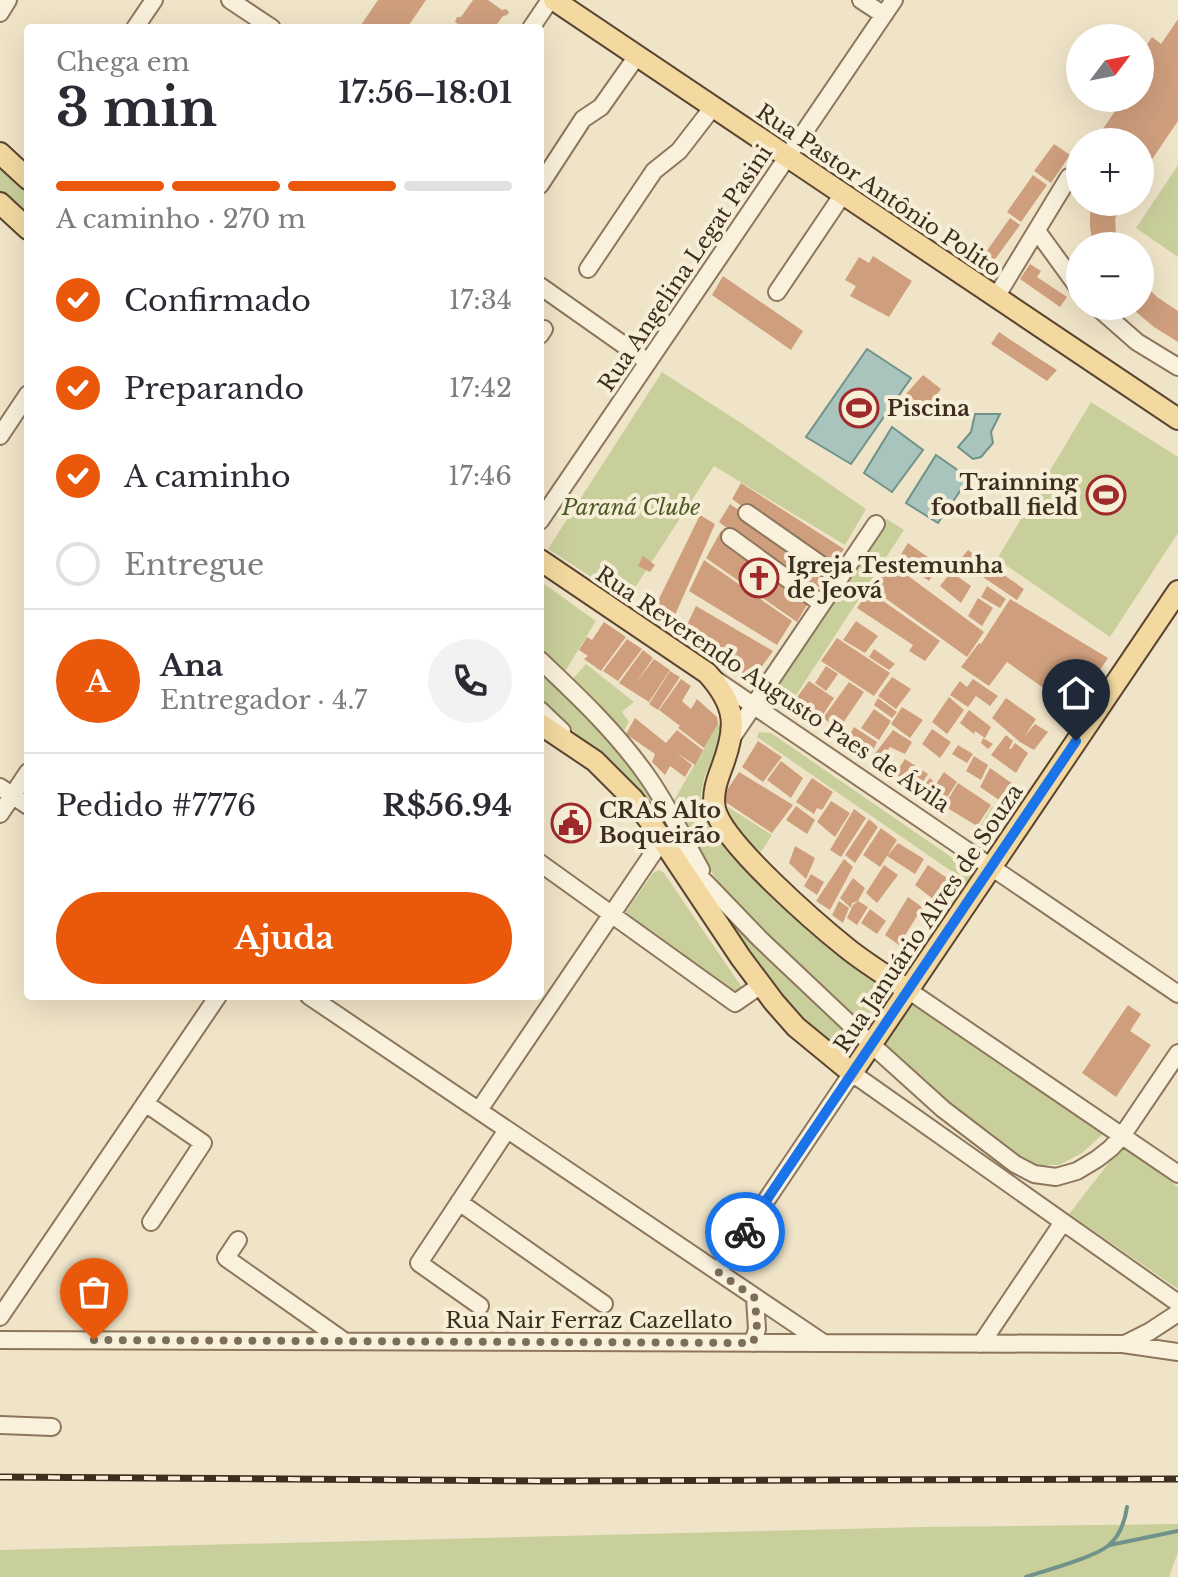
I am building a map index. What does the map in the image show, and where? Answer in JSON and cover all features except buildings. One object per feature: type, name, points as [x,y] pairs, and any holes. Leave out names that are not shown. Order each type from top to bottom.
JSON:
[{"type":"main road","name":"Rua Pastor Antônio Polito","points":[[552,0],[1178,419]]},
{"type":"main road","points":[[0,153],[24,175]]},
{"type":"main road","points":[[3,214],[24,227]]},
{"type":"main road","name":"Rua Reverendo Augusto Paes de Ávila","points":[[544,563],[707,673]]},
{"type":"main road","name":"Rua Januário Alves de Souza","points":[[852,1073],[1178,591]]},
{"type":"main road","points":[[707,673],[718,685],[732,718],[733,736],[716,783],[715,809],[726,831],[770,879],[842,944],[908,990]]},
{"type":"main road","points":[[544,727],[595,761],[633,799],[761,985],[796,1027],[852,1073]]},
{"type":"street","points":[[0,13],[8,0]]},
{"type":"street","points":[[138,24],[154,0]]},
{"type":"street","points":[[230,0],[266,24]]},
{"type":"street","points":[[534,24],[552,0]]},
{"type":"street","points":[[861,0],[884,15]]},
{"type":"street","name":"Rua Angelina Legat Pasini","points":[[544,515],[894,0]]},
{"type":"street","points":[[544,179],[583,119],[601,107],[637,56]]},
{"type":"street","points":[[588,269],[654,171],[679,151],[713,107]]},
{"type":"street","points":[[996,297],[1066,182]]},
{"type":"street","points":[[777,292],[843,194]]},
{"type":"street","points":[[1037,231],[1066,271]]},
{"type":"street","points":[[544,289],[648,362]]},
{"type":"street","points":[[1112,320],[1137,342],[1178,367]]},
{"type":"street","points":[[0,436],[24,400]]},
{"type":"street","points":[[747,513],[840,578]]},
{"type":"street","points":[[733,736],[876,524]]},
{"type":"street","points":[[730,537],[822,604]]},
{"type":"street","points":[[544,664],[593,711],[631,754],[660,796],[709,886]]},
{"type":"street","name":"Rua Reverendo Augusto Paes de Ávila","points":[[707,673],[1178,994]]},
{"type":"street","points":[[544,714],[595,761]]},
{"type":"street","points":[[0,814],[6,791],[24,775]]},
{"type":"street","points":[[6,791],[24,803]]},
{"type":"street","points":[[479,1110],[662,840],[871,1044],[971,1132],[1034,1174],[1056,1177],[1077,1171],[1111,1148],[1178,1053]]},
{"type":"street","points":[[544,866],[735,1003],[761,985]]},
{"type":"street","points":[[908,990],[1178,1174]]},
{"type":"street","points":[[0,1317],[215,1000]]},
{"type":"street","points":[[315,1000],[823,1343]]},
{"type":"street","points":[[852,1073],[1178,1303]]},
{"type":"street","name":"Rua Januário Alves de Souza","points":[[718,1272],[852,1073]]},
{"type":"street","points":[[145,1103],[203,1143],[151,1222]]},
{"type":"street","points":[[480,1306],[419,1263],[507,1130]]},
{"type":"street","points":[[459,1202],[604,1304]]},
{"type":"street","points":[[981,1344],[1063,1222]]},
{"type":"street","points":[[238,1240],[226,1258],[344,1341]]},
{"type":"street","points":[[753,1343],[757,1329],[755,1298]]},
{"type":"street","points":[[1123,1344],[1178,1313]]},
{"type":"street","name":"Rua Nair Ferraz Cazellato","points":[[0,1340],[1123,1344],[1178,1352]]},
{"type":"street","points":[[0,1425],[52,1427]]},
{"type":"green space","points":[[1178,165],[1178,257],[1154,240],[1154,232],[1142,232],[1136,228],[1144,216],[1154,216],[1154,201]]},
{"type":"green space","points":[[0,168],[24,190],[24,217],[0,194]]},
{"type":"green space","name":"Paraná Clube","points":[[662,372],[866,509],[845,545],[714,466],[627,600],[548,549]]},
{"type":"green space","name":"Trainning football field","points":[[1091,402],[1178,457],[1178,533],[1110,637],[997,559]]},
{"type":"green space","points":[[887,519],[904,530],[785,712],[769,701]]},
{"type":"green space","points":[[544,584],[596,621],[564,673],[544,655]]},
{"type":"green space","points":[[586,664],[634,702],[622,712],[629,722],[622,734],[569,683]]},
{"type":"green space","points":[[544,673],[598,724],[647,785],[670,828],[618,773],[544,704]]},
{"type":"green space","points":[[718,724],[724,730],[704,778],[701,796],[710,827],[753,878],[893,994],[867,1029],[731,898],[706,865],[673,802]]},
{"type":"green space","points":[[759,732],[771,733],[973,872],[967,882],[757,737]]},
{"type":"green space","points":[[992,806],[1004,814],[992,832],[981,825]]},
{"type":"green space","points":[[728,807],[772,835],[761,852],[736,827]]},
{"type":"green space","points":[[659,870],[741,986],[740,992],[734,993],[625,913],[653,873]]},
{"type":"green space","points":[[706,898],[862,1049],[853,1059],[841,1055],[793,1011]]},
{"type":"green space","points":[[909,1000],[1103,1134],[1082,1153],[1059,1165],[1036,1165],[994,1143],[881,1044]]},
{"type":"green space","points":[[1122,1146],[1178,1187],[1178,1289],[1069,1214]]},
{"type":"green space","points":[[1178,1524],[1178,1552],[1169,1577],[0,1577],[0,1550],[923,1527]]},
{"type":"water","name":"Piscina","points":[[867,349],[911,378],[851,464],[806,437]]},
{"type":"water","points":[[975,414],[1000,414],[991,432],[993,443],[981,457],[973,459],[958,447],[971,432]]},
{"type":"water","name":"Piscina","points":[[892,427],[923,450],[892,492],[864,473]]},
{"type":"water","name":"Piscina","points":[[936,455],[969,478],[938,523],[906,503]]},
{"type":"waterway","points":[[1026,1577],[1081,1559],[1108,1546],[1121,1528],[1127,1507]]},
{"type":"waterway","points":[[1110,1545],[1178,1531]]},
{"type":"railway","points":[[0,1477],[547,1481],[1178,1479]]},
{"type":"way so far","points":[[94,1340],[753,1343],[757,1329],[755,1298],[718,1272],[745,1232]]},
{"type":"place","name":"Piscina","points":[[859,408]]},
{"type":"place","name":"Trainning football field","points":[[1106,495]]},
{"type":"place","name":"Igreja Testemunha de Jeová","points":[[759,578]]},
{"type":"place","name":"CRAS Alto Boqueirão","points":[[571,823]]},
{"type":"route","points":[[745,1232],[1076,741]]}]
